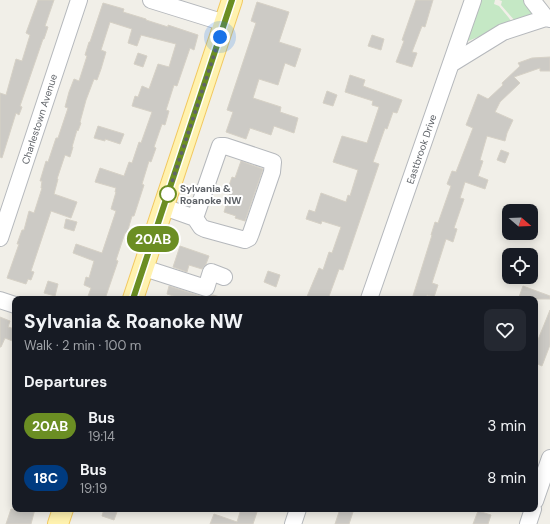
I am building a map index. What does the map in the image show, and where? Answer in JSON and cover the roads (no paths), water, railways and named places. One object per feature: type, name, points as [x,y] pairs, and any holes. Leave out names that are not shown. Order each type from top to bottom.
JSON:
[{"type":"main road","points":[[134,296],[232,0]]},
{"type":"main road","points":[[58,524],[62,512]]},
{"type":"street","name":"Charlestown Avenue","points":[[0,238],[79,0]]},
{"type":"street","points":[[151,0],[225,23]]},
{"type":"street","name":"Eastbrook Drive","points":[[371,296],[473,0]]},
{"type":"street","points":[[451,64],[503,32],[548,19],[532,0]]},
{"type":"street","points":[[164,207],[195,218],[206,229],[240,240],[245,240],[249,238],[252,233],[272,172],[273,162],[225,146],[220,146],[195,218]]},
{"type":"street","points":[[144,268],[206,288],[211,272],[224,277]]},
{"type":"street","points":[[0,300],[12,304]]},
{"type":"street","points":[[538,493],[550,458]]},
{"type":"street","points":[[293,524],[297,512]]},
{"type":"street","points":[[528,524],[532,512]]},
{"type":"place","name":"Sylvania & Roanoke NW","points":[[168,194]]}]
